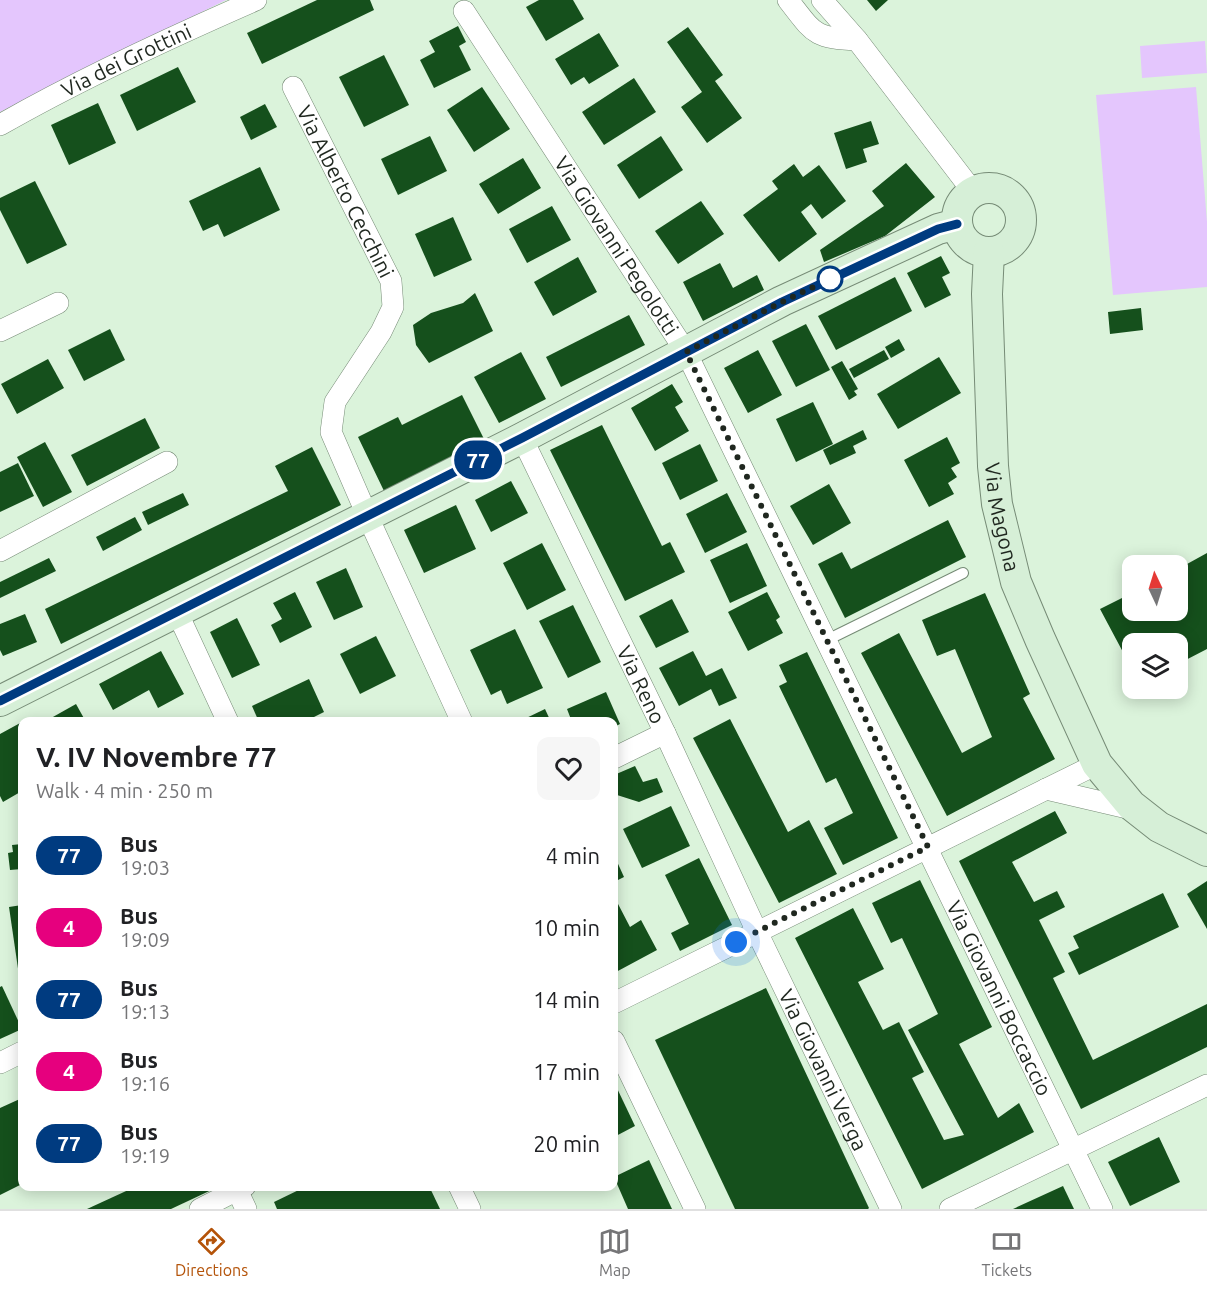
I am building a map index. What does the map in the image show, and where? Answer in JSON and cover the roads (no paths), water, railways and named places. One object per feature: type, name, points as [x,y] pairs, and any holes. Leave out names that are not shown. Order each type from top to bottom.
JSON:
[{"type":"main road","points":[[994,189],[1005,192],[1019,208],[1020,228],[1016,238],[1009,246],[999,251],[989,252],[971,247],[960,233],[957,224],[961,206],[974,192],[994,189]]},
{"type":"main road","points":[[0,701],[522,438],[782,302],[938,229],[957,224]]},
{"type":"main road","name":"Via Magona","points":[[989,252],[987,294],[990,419],[997,504],[1016,582],[1097,764],[1138,811],[1159,827],[1207,851]]},
{"type":"street","name":"Via dei Grottini","points":[[0,125],[184,32],[256,0]]},
{"type":"street","points":[[788,0],[813,32],[832,39],[857,40]]},
{"type":"street","points":[[822,0],[857,40],[974,192]]},
{"type":"street","name":"Via Giovanni Pegolotti","points":[[464,11],[686,352],[928,847]]},
{"type":"street","name":"Via Alberto Cecchini","points":[[293,87],[391,281],[393,307],[381,332],[335,402],[331,432],[460,717]]},
{"type":"street","points":[[0,331],[58,303]]},
{"type":"street","name":"Via Reno","points":[[522,438],[665,733],[757,932]]},
{"type":"street","points":[[0,550],[167,462]]},
{"type":"street","points":[[177,612],[226,717]]},
{"type":"street","points":[[618,756],[665,733]]},
{"type":"street","points":[[618,1002],[1097,764]]},
{"type":"street","points":[[1046,789],[1138,811]]},
{"type":"street","name":"Via Giovanni Boccaccio","points":[[928,847],[1102,1209]]},
{"type":"street","name":"Via Giovanni Verga","points":[[757,932],[891,1209]]},
{"type":"street","points":[[618,1049],[694,1209]]},
{"type":"street","points":[[0,1063],[18,1054]]},
{"type":"street","points":[[950,1209],[1207,1085]]},
{"type":"street","points":[[461,1191],[470,1209]]},
{"type":"street","points":[[200,1209],[243,1195]]},
{"type":"lane","points":[[826,640],[963,573]]}]
